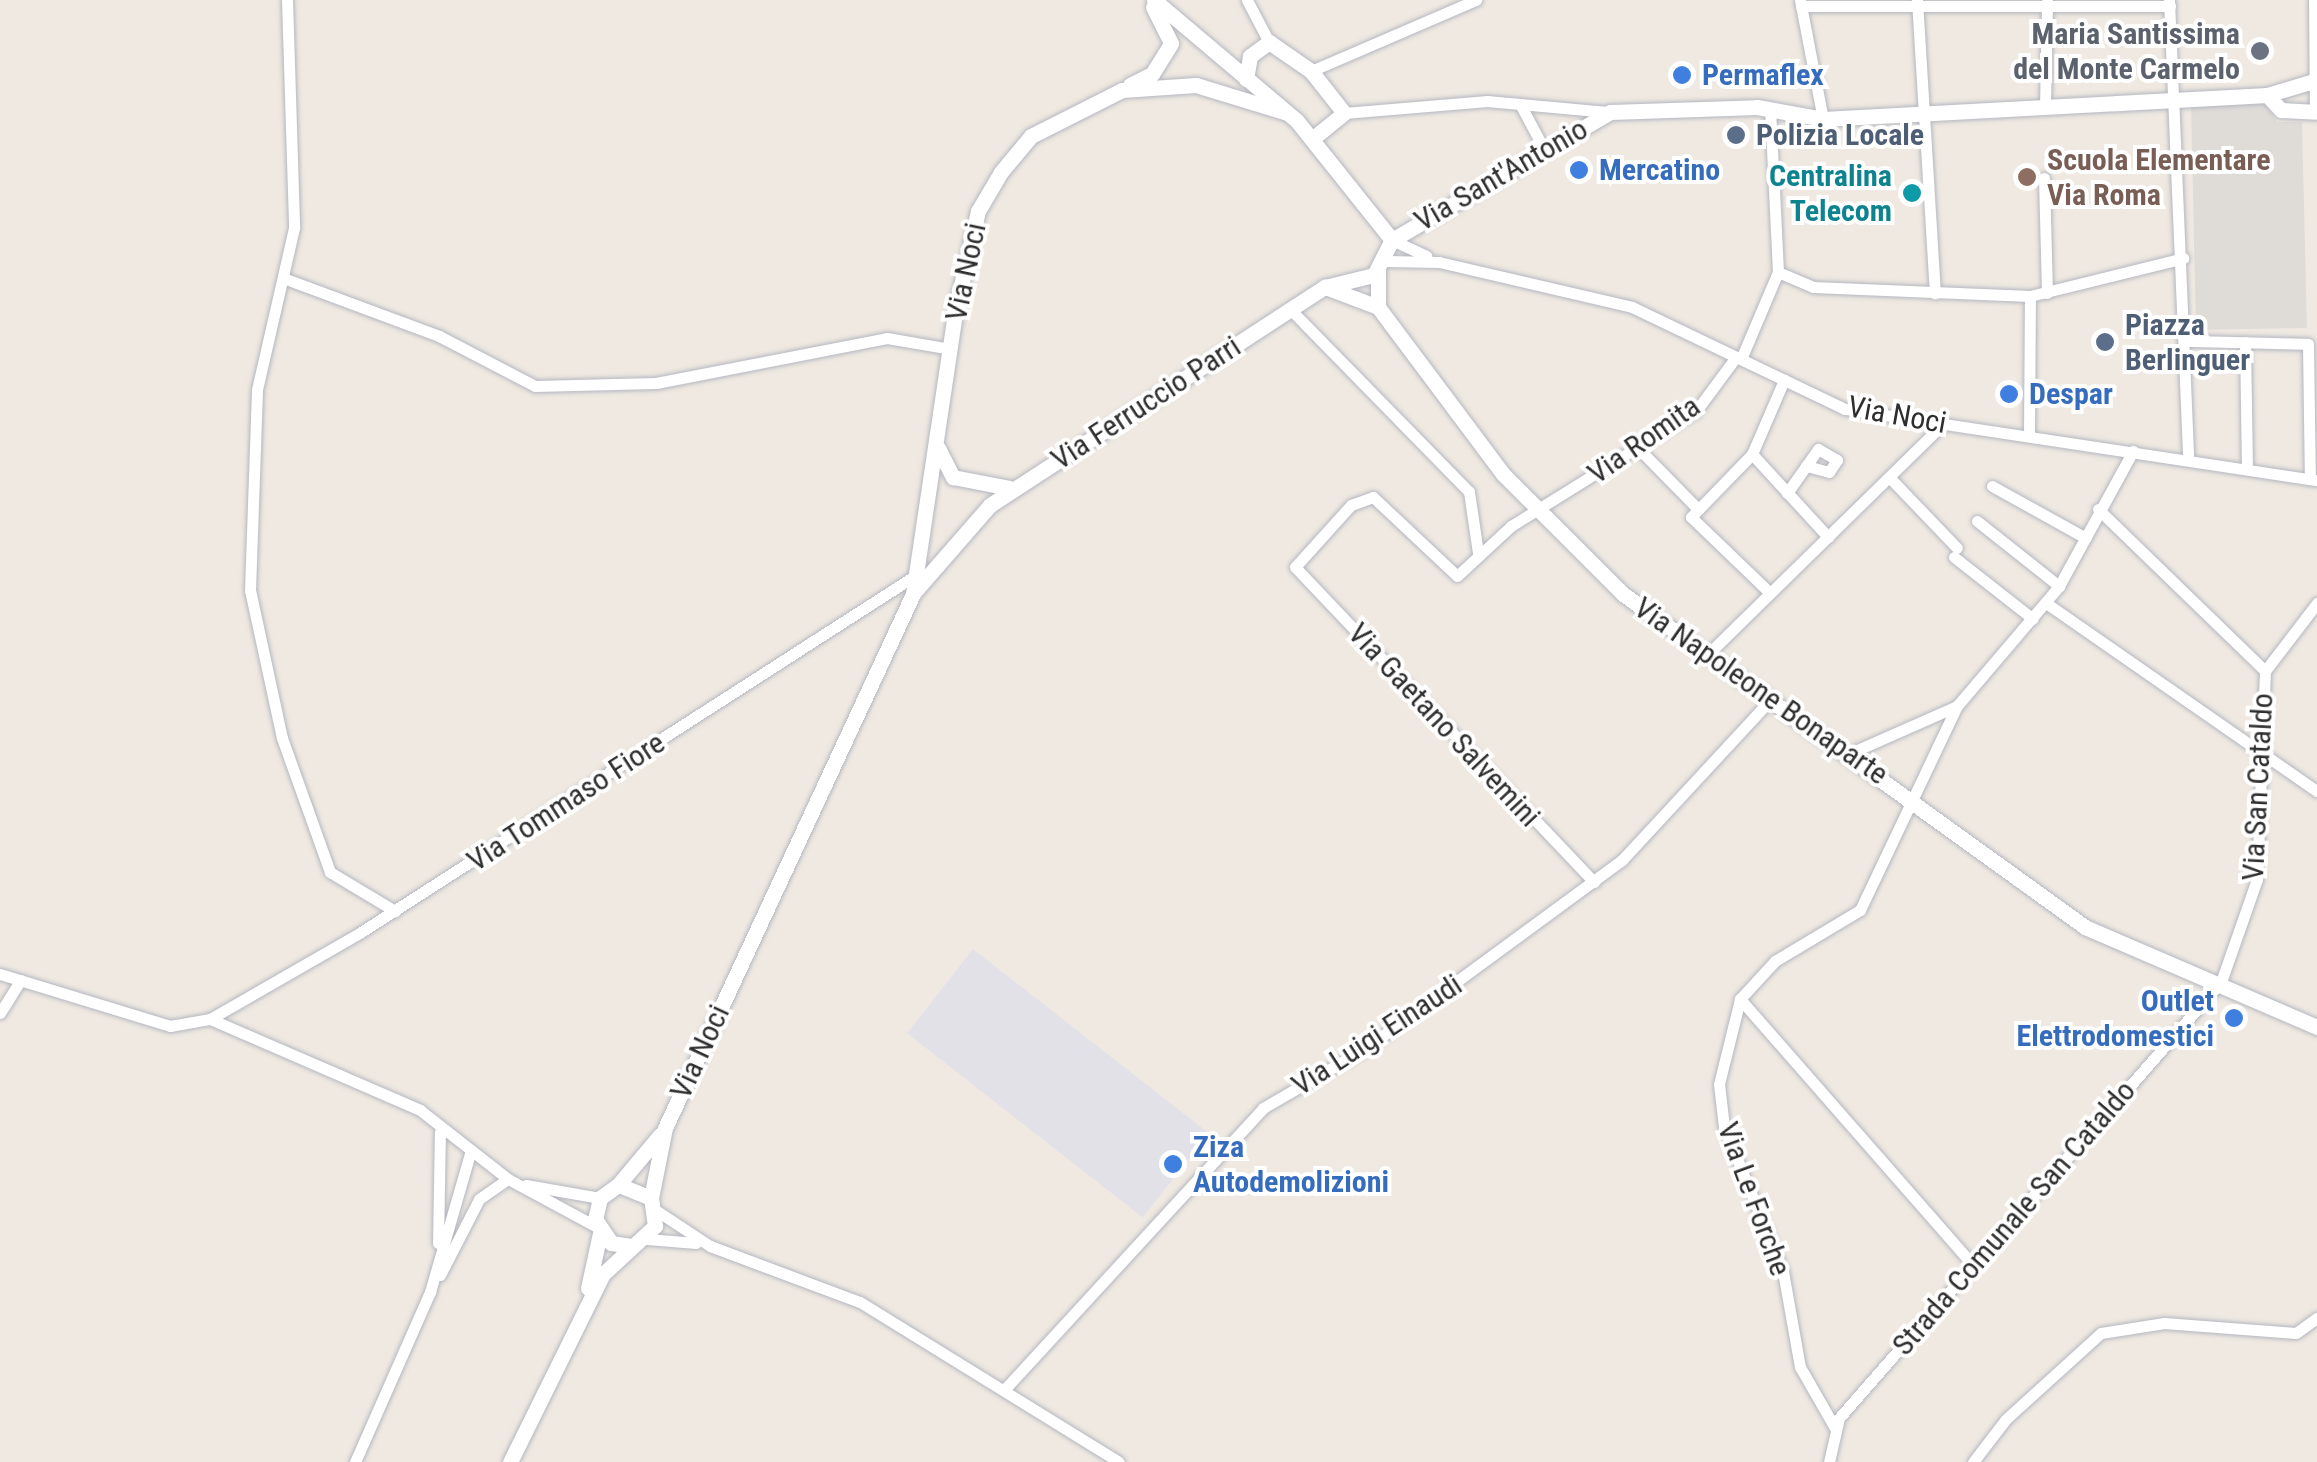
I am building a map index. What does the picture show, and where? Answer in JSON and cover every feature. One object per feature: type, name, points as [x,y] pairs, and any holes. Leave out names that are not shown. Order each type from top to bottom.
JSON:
[{"type":"main road","points":[[1151,0],[1287,113],[1392,240],[1381,266],[1378,307],[1325,287]]},
{"type":"main road","points":[[1122,90],[1152,74],[1171,42],[1151,0]]},
{"type":"main road","points":[[2267,96],[2281,110],[2317,112],[2316,0]]},
{"type":"main road","points":[[1246,80],[1250,56],[1268,42],[1311,72],[1344,113],[1312,139]]},
{"type":"main road","points":[[1610,112],[1770,110],[1823,119],[2267,96],[2317,80]]},
{"type":"main road","name":"Via Noci","points":[[600,1198],[618,1185],[665,1128],[912,594],[978,210],[1000,172],[1032,136],[1122,90],[1196,85],[1287,113]]},
{"type":"main road","name":"Via Sant'Antonio","points":[[1392,240],[1610,112]]},
{"type":"main road","name":"Via Ferruccio Parri","points":[[912,594],[962,532],[1019,485],[1325,287],[1381,266]]},
{"type":"main road","name":"Via Napoleone Bonaparte","points":[[1378,307],[1540,511],[1623,594],[1908,794],[2086,927],[2317,1027]]},
{"type":"main road","points":[[938,448],[954,478],[970,486],[1019,485]]},
{"type":"main road","name":"Via Noci","points":[[579,1315],[640,1242],[654,1205],[665,1128]]},
{"type":"main road","points":[[618,1185],[654,1205]]},
{"type":"main road","points":[[510,1462],[579,1315],[598,1230],[600,1198]]},
{"type":"main road","points":[[598,1230],[640,1242]]},
{"type":"street","points":[[288,0],[294,228],[286,279],[257,390],[250,590],[282,738],[330,872],[395,910]]},
{"type":"street","points":[[1247,0],[1268,42]]},
{"type":"street","points":[[1311,72],[1476,0]]},
{"type":"street","points":[[1917,2],[1935,294]]},
{"type":"street","points":[[1823,119],[1801,3],[2169,3],[2188,341],[2188,458]]},
{"type":"street","points":[[2045,106],[2046,3]]},
{"type":"street","points":[[1344,113],[1520,104],[1610,112]]},
{"type":"street","points":[[1520,104],[1543,148]]},
{"type":"street","points":[[1770,110],[1778,272],[1813,287],[2030,296],[2184,258]]},
{"type":"street","points":[[2044,178],[2047,293]]},
{"type":"street","name":"Via Noci","points":[[1392,240],[1440,262],[1632,307],[1845,409],[2029,433],[2313,480]]},
{"type":"street","name":"Via Noci","points":[[1381,266],[1440,262]]},
{"type":"street","name":"Via Romita","points":[[1294,567],[1351,505],[1373,498],[1457,576],[1478,553],[1696,411],[1739,358],[1778,272]]},
{"type":"street","points":[[286,279],[439,336],[535,386],[656,384],[887,338],[952,350]]},
{"type":"street","points":[[2029,433],[2030,296]]},
{"type":"street","points":[[1290,309],[1470,492],[1478,553]]},
{"type":"street","points":[[2188,341],[2312,349],[2313,480]]},
{"type":"street","points":[[2246,342],[2246,468]]},
{"type":"street","points":[[1694,513],[1752,454],[1784,380]]},
{"type":"street","points":[[1707,655],[1943,424]]},
{"type":"street","points":[[1638,448],[1769,592]]},
{"type":"street","points":[[1848,754],[1957,706],[2058,586],[2134,451]]},
{"type":"street","points":[[1752,454],[1828,537]]},
{"type":"street","points":[[1786,493],[1806,466]]},
{"type":"street","points":[[1889,477],[1956,552],[2033,619]]},
{"type":"street","points":[[1992,486],[2086,538]]},
{"type":"street","points":[[2098,509],[2264,671]]},
{"type":"street","points":[[1977,521],[2058,586]]},
{"type":"street","name":"Via Gaetano Salvemini","points":[[1294,567],[1594,882]]},
{"type":"street","name":"Via Tommaso Fiore","points":[[210,1019],[395,910],[916,575]]},
{"type":"street","points":[[2046,602],[2317,791]]},
{"type":"street","name":"Via San Cataldo","points":[[2220,982],[2257,878],[2264,671],[2316,606]]},
{"type":"street","name":"Via Luigi Einaudi","points":[[1004,1390],[1263,1108],[1366,1048],[1594,882],[1770,700]]},
{"type":"street","name":"Via Le Forche","points":[[1835,1428],[1800,1367],[1783,1272],[1724,1127],[1721,1052],[1740,999],[1775,961],[1860,910],[1908,794],[1957,706]]},
{"type":"street","points":[[0,974],[170,1026],[210,1019],[420,1110],[440,1132],[508,1180],[598,1230]]},
{"type":"street","points":[[0,1013],[21,980]]},
{"type":"street","name":"Strada Comunale San Cataldo","points":[[1835,1428],[2220,982]]},
{"type":"street","points":[[1740,999],[1972,1265]]},
{"type":"street","points":[[430,1292],[444,1196],[440,1132]]},
{"type":"street","points":[[430,1292],[470,1152]]},
{"type":"street","points":[[354,1462],[430,1292],[479,1199],[508,1180],[600,1198]]},
{"type":"street","points":[[654,1205],[710,1246],[860,1302],[1119,1462]]},
{"type":"street","points":[[640,1242],[710,1246]]},
{"type":"street","points":[[1973,1462],[2006,1419],[2101,1332],[2164,1323],[2296,1333],[2317,1318]]},
{"type":"street","points":[[1829,1462],[1835,1428]]},
{"type":"shaded area","points":[[2264,103],[2277,122],[2302,122],[2307,328],[2196,330],[2191,107]]},
{"type":"shaded area","points":[[973,949],[1209,1133],[1143,1217],[907,1033]]},
{"type":"place","name":"Maria Santissima del Monte Carmelo","points":[[2260,51]]},
{"type":"place","name":"Permaflex","points":[[1682,75]]},
{"type":"place","name":"Polizia Locale","points":[[1736,135]]},
{"type":"place","name":"Mercatino","points":[[1579,170]]},
{"type":"place","name":"Scuola Elementare Via Roma","points":[[2027,177]]},
{"type":"place","name":"Centralina Telecom","points":[[1912,193]]},
{"type":"place","name":"Piazza Berlinguer","points":[[2105,342]]},
{"type":"place","name":"Despar","points":[[2009,394]]},
{"type":"place","name":"Outlet Elettrodomestici","points":[[2234,1018]]},
{"type":"place","name":"Ziza Autodemolizioni","points":[[1173,1164]]}]
